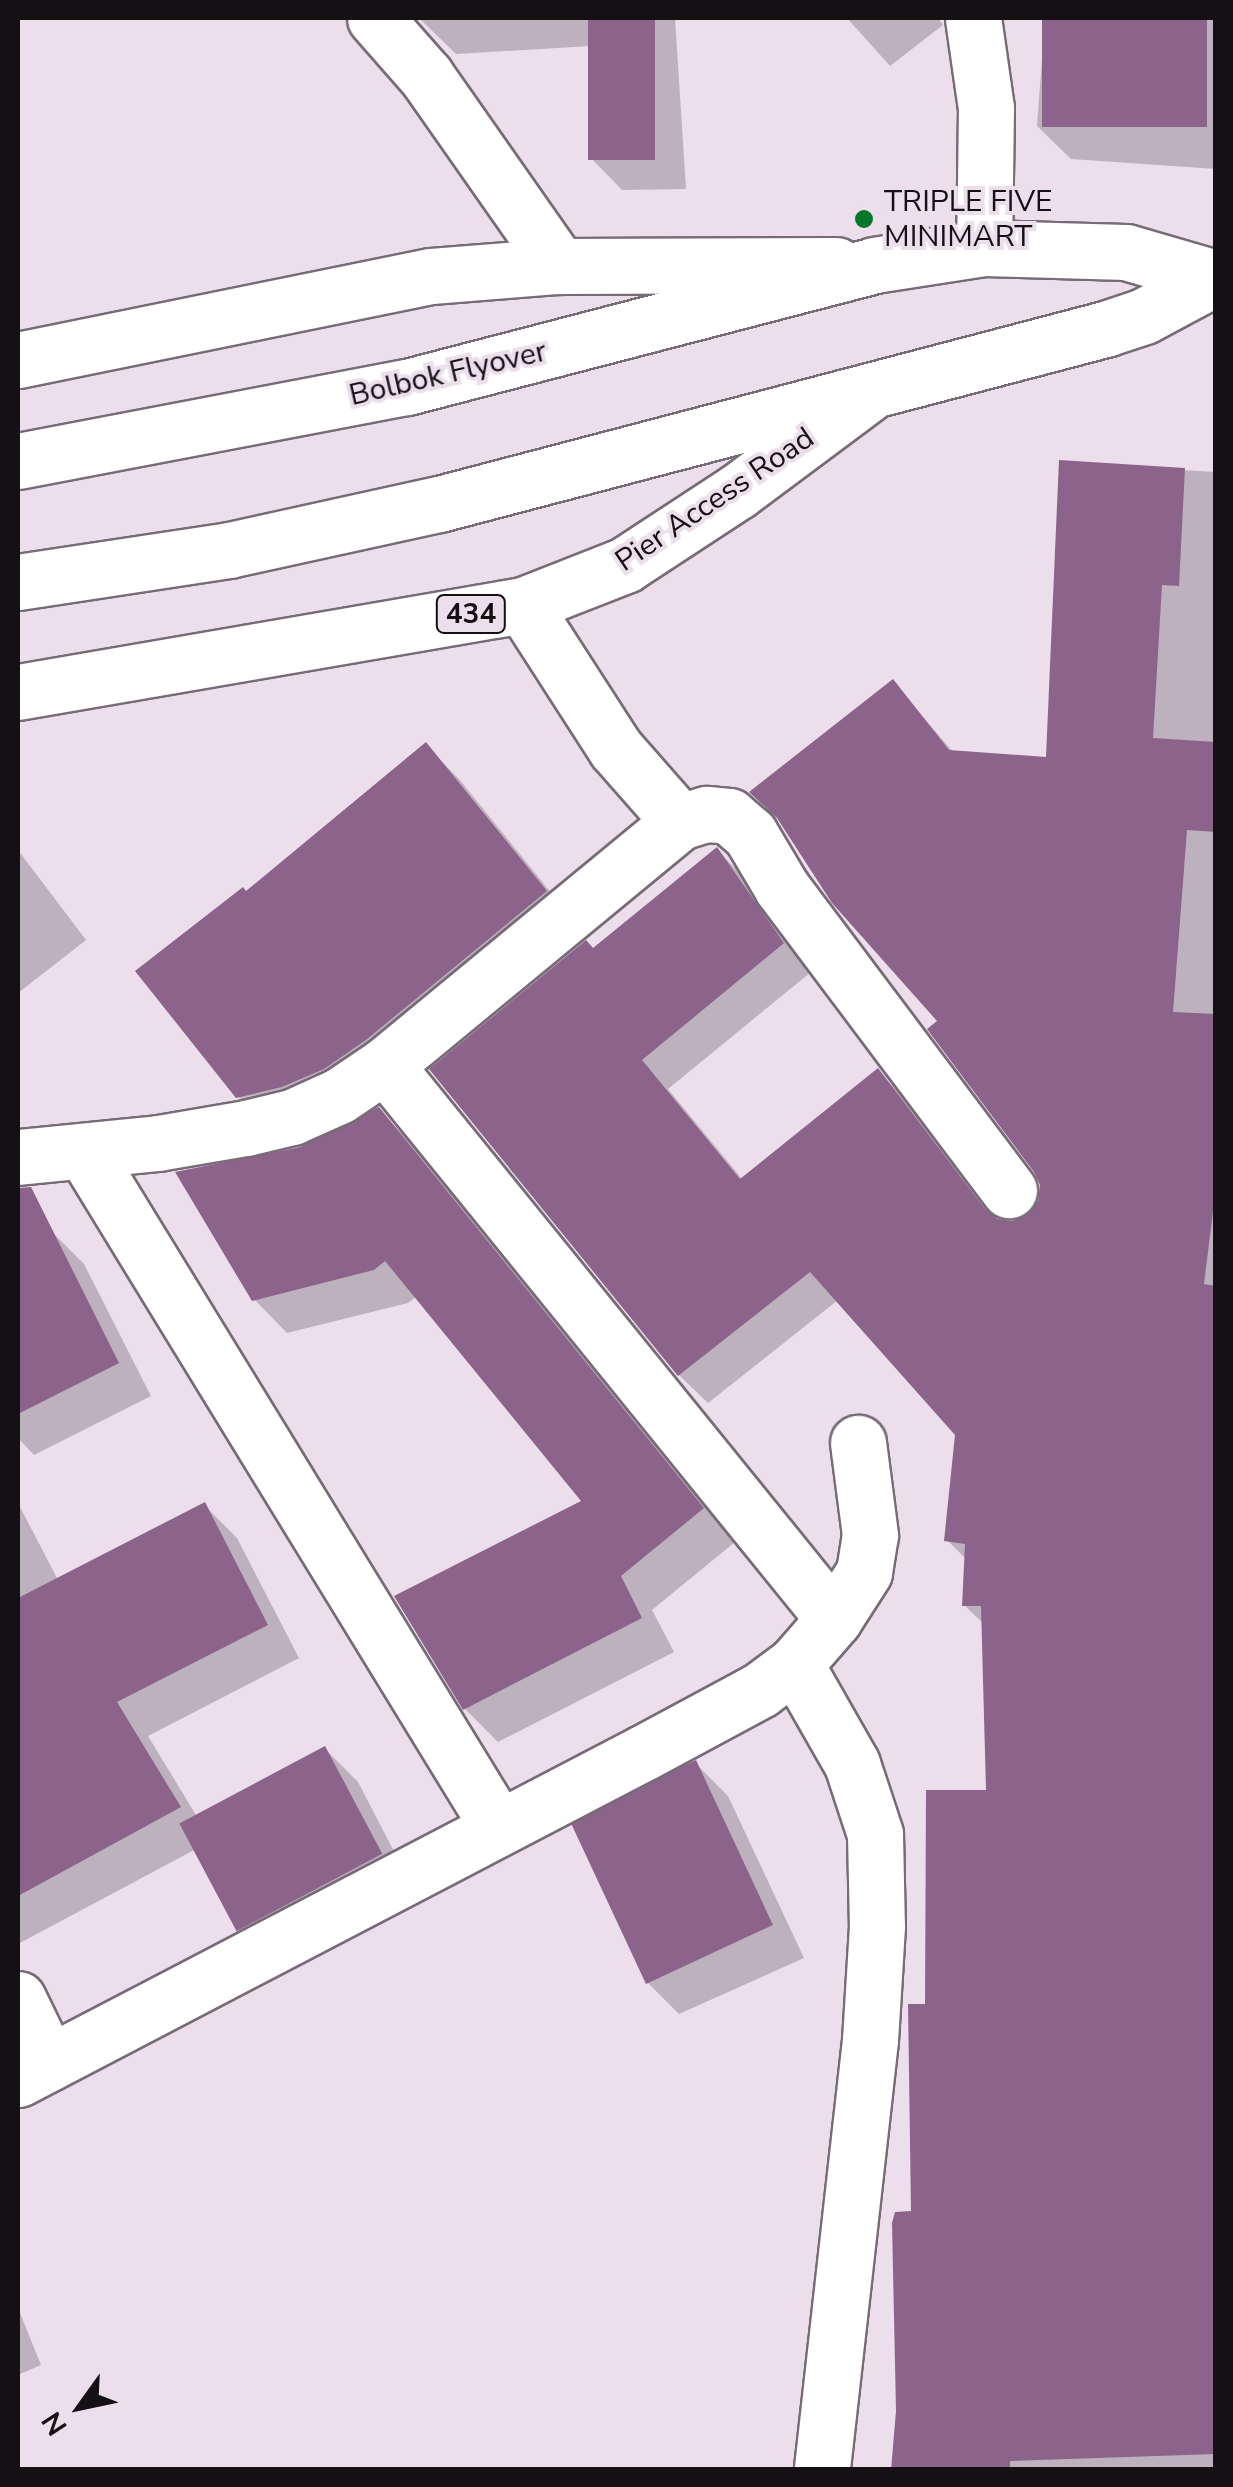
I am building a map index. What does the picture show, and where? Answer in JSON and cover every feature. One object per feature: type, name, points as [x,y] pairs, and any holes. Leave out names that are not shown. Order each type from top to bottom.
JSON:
[{"type":"main road","points":[[375,18],[426,76],[559,266]]},
{"type":"main road","points":[[974,18],[986,108],[984,248]]},
{"type":"main road","name":"Pier Access Road","points":[[18,360],[430,276],[559,266],[874,264],[984,248],[1126,252],[1215,278]]},
{"type":"main road","name":"Bolbok Flyover","points":[[18,462],[408,388],[874,264]]},
{"type":"main road","name":"Pier Access Road","points":[[18,692],[523,606],[625,565],[738,491],[868,394],[1144,316],[1215,278]]},
{"type":"main road","name":"434","points":[[18,582],[228,550],[439,504],[868,394]]},
{"type":"main road","points":[[523,606],[615,748],[680,822]]},
{"type":"main road","points":[[18,1157],[158,1143],[292,1117],[339,1096],[385,1065],[680,822],[707,814],[728,816],[750,834],[782,888],[1010,1190]]},
{"type":"main road","points":[[385,1065],[834,1620]]},
{"type":"main road","points":[[84,1151],[497,1826]]},
{"type":"main road","points":[[18,1999],[33,2071],[760,1690],[795,1664],[834,1620],[864,1572],[870,1535],[858,1443]]},
{"type":"main road","points":[[795,1664],[852,1764],[875,1834],[877,1926],[870,2040],[822,2470]]},
{"type":"building","points":[[588,18],[655,18],[655,160],[588,160]]},
{"type":"building","points":[[1042,18],[1207,18],[1207,127],[1042,127]]},
{"type":"building","points":[[1059,460],[1185,468],[1179,586],[1162,585],[1153,738],[1216,742],[1216,832],[1187,830],[1173,1012],[1216,1014],[1216,1187],[1204,1284],[1216,1286],[1216,2454],[1010,2461],[1010,2470],[891,2470],[896,2411],[892,2223],[895,2212],[911,2211],[908,2004],[925,2004],[926,1790],[986,1790],[981,1606],[962,1606],[965,1544],[944,1541],[955,1435],[810,1272],[678,1376],[429,1069],[586,940],[593,948],[717,847],[784,943],[642,1060],[740,1179],[878,1068],[985,1209],[998,1219],[1012,1221],[1028,1214],[1038,1201],[1040,1185],[1034,1172],[927,1029],[937,1021],[832,903],[777,818],[749,792],[893,679],[949,750],[1046,757]]},
{"type":"building","points":[[426,742],[547,891],[366,1040],[324,1069],[282,1087],[236,1098],[135,971],[243,887],[246,891]]},
{"type":"building","points":[[379,1107],[704,1508],[621,1576],[642,1618],[463,1710],[394,1596],[581,1501],[385,1261],[374,1270],[252,1301],[175,1172],[300,1147]]},
{"type":"building","points":[[31,1187],[119,1363],[18,1414],[18,1188]]},
{"type":"building","points":[[205,1502],[268,1625],[117,1702],[181,1807],[18,1896],[18,1598]]},
{"type":"building","points":[[325,1746],[382,1854],[237,1931],[179,1823]]},
{"type":"building","points":[[696,1760],[773,1925],[646,1984],[569,1819]]},
{"type":"place","name":"TRIPLE FIVE MINIMART","points":[[864,219]]}]
